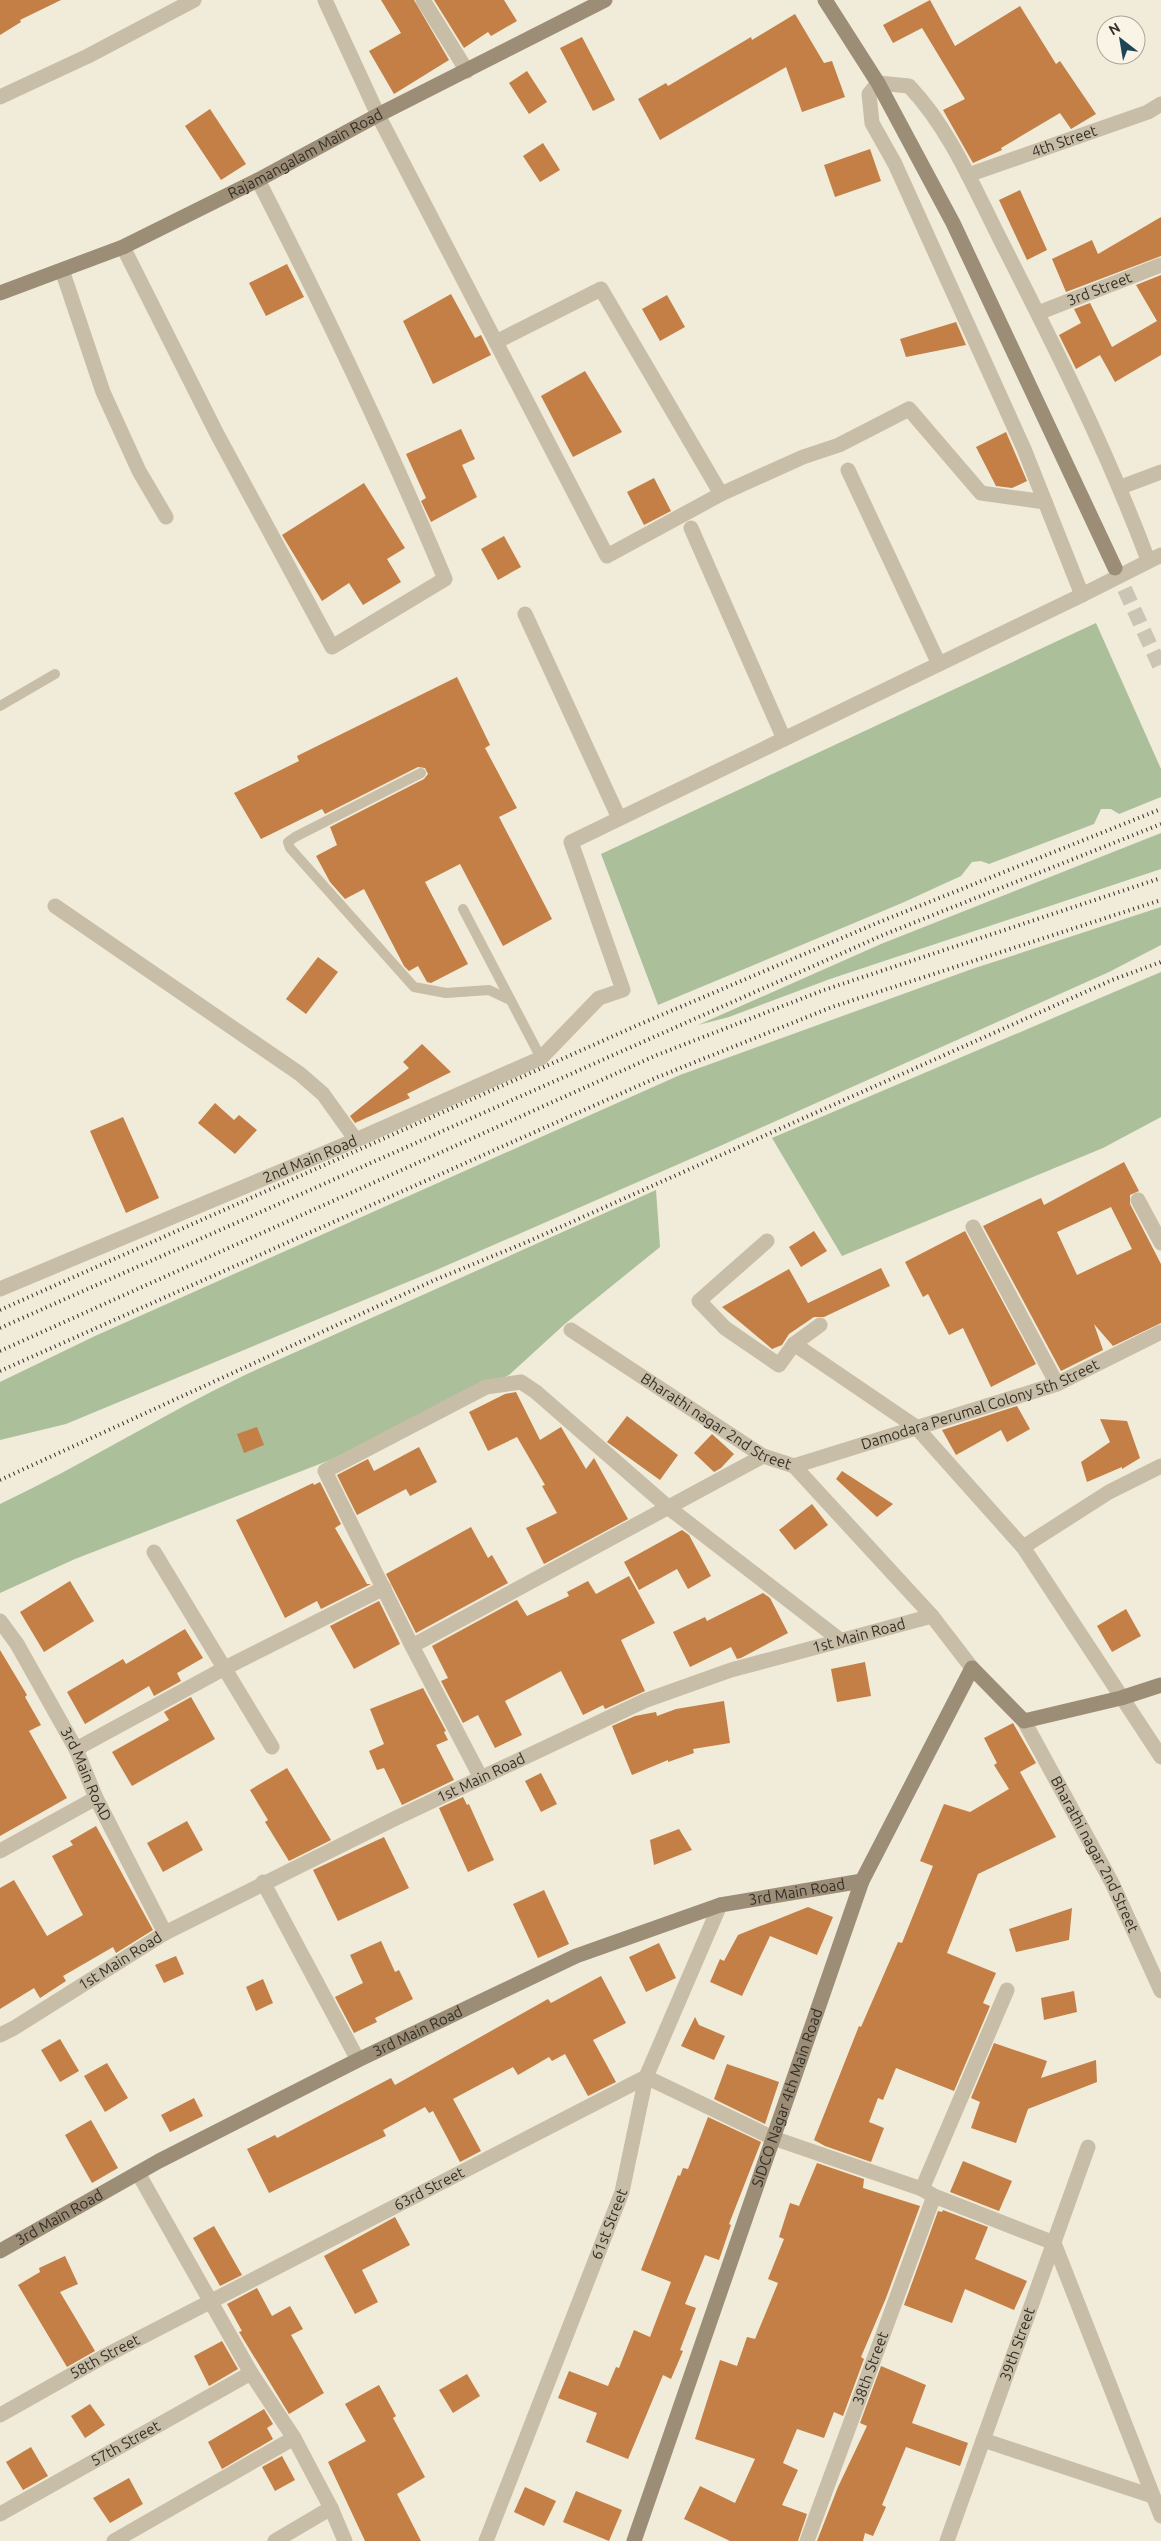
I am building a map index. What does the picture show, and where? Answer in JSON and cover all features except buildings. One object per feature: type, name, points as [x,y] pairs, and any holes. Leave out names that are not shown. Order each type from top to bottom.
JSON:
[{"type":"street","points":[[0,97],[88,56],[194,0]]},
{"type":"street","points":[[325,0],[378,115],[607,556],[721,494],[804,457],[840,445],[909,409],[981,493],[1045,502]]},
{"type":"street","points":[[422,0],[467,71]]},
{"type":"street","name":"Rajamangalam Main Road","points":[[0,293],[124,247],[258,180],[378,115],[605,0]]},
{"type":"street","points":[[825,0],[878,83],[953,223],[1115,568]]},
{"type":"street","points":[[525,614],[619,818],[1088,592],[1155,557],[1038,313],[968,175],[927,104],[909,86],[878,83]]},
{"type":"street","points":[[878,83],[869,94],[872,123],[895,164],[1024,449],[1045,502],[1088,592]]},
{"type":"street","name":"4th Street","points":[[968,175],[1148,112],[1161,104]]},
{"type":"street","points":[[124,247],[217,434],[332,647],[445,578],[402,478],[327,315],[258,180]]},
{"type":"street","name":"3rd Street","points":[[1038,313],[1161,265]]},
{"type":"street","points":[[62,270],[102,392],[139,471],[166,517]]},
{"type":"street","points":[[496,342],[601,289],[721,494]]},
{"type":"street","points":[[848,470],[939,664]]},
{"type":"street","points":[[1121,487],[1161,472]]},
{"type":"street","points":[[691,528],[784,739]]},
{"type":"street","name":"2nd Main Road","points":[[0,1289],[356,1140],[541,1058],[599,998],[623,990],[571,842],[619,818]]},
{"type":"street","points":[[55,906],[300,1074],[323,1094],[356,1140]]},
{"type":"street","points":[[1138,1200],[1161,1243]]},
{"type":"street","points":[[973,1227],[1057,1384]]},
{"type":"street","points":[[767,1241],[699,1301],[725,1328],[779,1365],[794,1344],[820,1325]]},
{"type":"street","name":"Bharathi nagar 2nd Street","points":[[571,1330],[763,1456],[794,1466],[932,1616]]},
{"type":"street","name":"Damodara Perumal Colony 5th Street","points":[[794,1466],[1057,1384],[1161,1332]]},
{"type":"street","points":[[794,1344],[916,1427],[1023,1547],[1161,1757]]},
{"type":"street","points":[[481,1778],[412,1646],[325,1471],[486,1387],[520,1382],[536,1392],[669,1508],[840,1640]]},
{"type":"street","points":[[412,1646],[763,1456]]},
{"type":"street","points":[[1023,1547],[1109,1492],[1161,1466]]},
{"type":"street","points":[[154,1552],[226,1668],[272,1747]]},
{"type":"street","points":[[76,1749],[226,1668],[384,1588]]},
{"type":"street","points":[[932,1616],[972,1668],[1024,1721],[1121,1698],[1161,1685]]},
{"type":"street","name":"1st Main Road","points":[[0,2035],[165,1933],[263,1882],[644,1701],[731,1670],[932,1616]]},
{"type":"street","name":"3rd Main RoAD","points":[[0,1621],[16,1644],[76,1749],[96,1798],[165,1933]]},
{"type":"street","name":"SIDCO Nagar 4th Main Road","points":[[634,2541],[862,1881],[972,1668]]},
{"type":"street","name":"Bharathi nagar 2nd Street","points":[[1024,1721],[1112,1883],[1161,1991]]},
{"type":"street","points":[[0,1851],[96,1798]]},
{"type":"street","name":"3rd Main Road","points":[[0,2251],[138,2173],[358,2060],[576,1956],[720,1905],[862,1881]]},
{"type":"street","points":[[263,1882],[358,2060]]},
{"type":"street","name":"61st Street","points":[[486,2541],[622,2192],[646,2077],[720,1905]]},
{"type":"street","name":"38th Street","points":[[807,2541],[928,2192],[1007,1990]]},
{"type":"street","points":[[646,2077],[772,2138],[928,2192],[1054,2243],[1161,2516]]},
{"type":"street","name":"63rd Street","points":[[212,2302],[646,2077]]},
{"type":"street","name":"39th Street","points":[[946,2541],[1088,2147]]},
{"type":"street","points":[[138,2173],[212,2302],[250,2373],[294,2438],[331,2508],[345,2541]]},
{"type":"street","name":"58th Street","points":[[0,2415],[103,2357],[212,2302]]},
{"type":"street","name":"57th Street","points":[[0,2514],[250,2373]]},
{"type":"street","points":[[114,2541],[294,2438]]},
{"type":"street","points":[[982,2440],[1152,2496]]},
{"type":"street","points":[[275,2541],[331,2508]]},
{"type":"lane","points":[[0,706],[55,674]]},
{"type":"lane","points":[[421,773],[295,837],[288,842],[290,848],[414,987],[446,993],[489,990],[510,1000]]},
{"type":"lane","points":[[463,908],[541,1058]]},
{"type":"green space","points":[[1096,623],[1161,769],[1161,797],[1119,814],[1111,809],[1101,809],[1094,824],[989,864],[981,861],[972,862],[961,876],[902,903],[658,1005],[601,854]]},
{"type":"green space","points":[[1161,833],[1161,869],[830,979],[729,1017],[698,1025],[881,944]]},
{"type":"green space","points":[[1161,907],[1161,945],[1109,972],[720,1146],[434,1271],[66,1424],[0,1440],[0,1382],[95,1336],[680,1075],[972,969]]},
{"type":"green space","points":[[1161,972],[1161,1117],[1103,1148],[842,1256],[772,1138]]},
{"type":"green space","points":[[656,1190],[660,1247],[566,1323],[509,1375],[330,1460],[75,1559],[0,1593],[0,1504],[32,1489],[247,1374]]},
{"type":"tunnel","points":[[1115,568],[1161,669]]},
{"type":"railway","points":[[0,1310],[638,1025],[877,923],[1161,809]]},
{"type":"railway","points":[[0,1328],[883,935],[1161,824]]},
{"type":"railway","points":[[0,1351],[657,1055],[824,990],[1161,878]]},
{"type":"railway","points":[[0,1371],[658,1077],[832,1007],[1161,900]]},
{"type":"railway","points":[[0,1480],[437,1279],[527,1242],[1112,980],[1161,962]]}]
